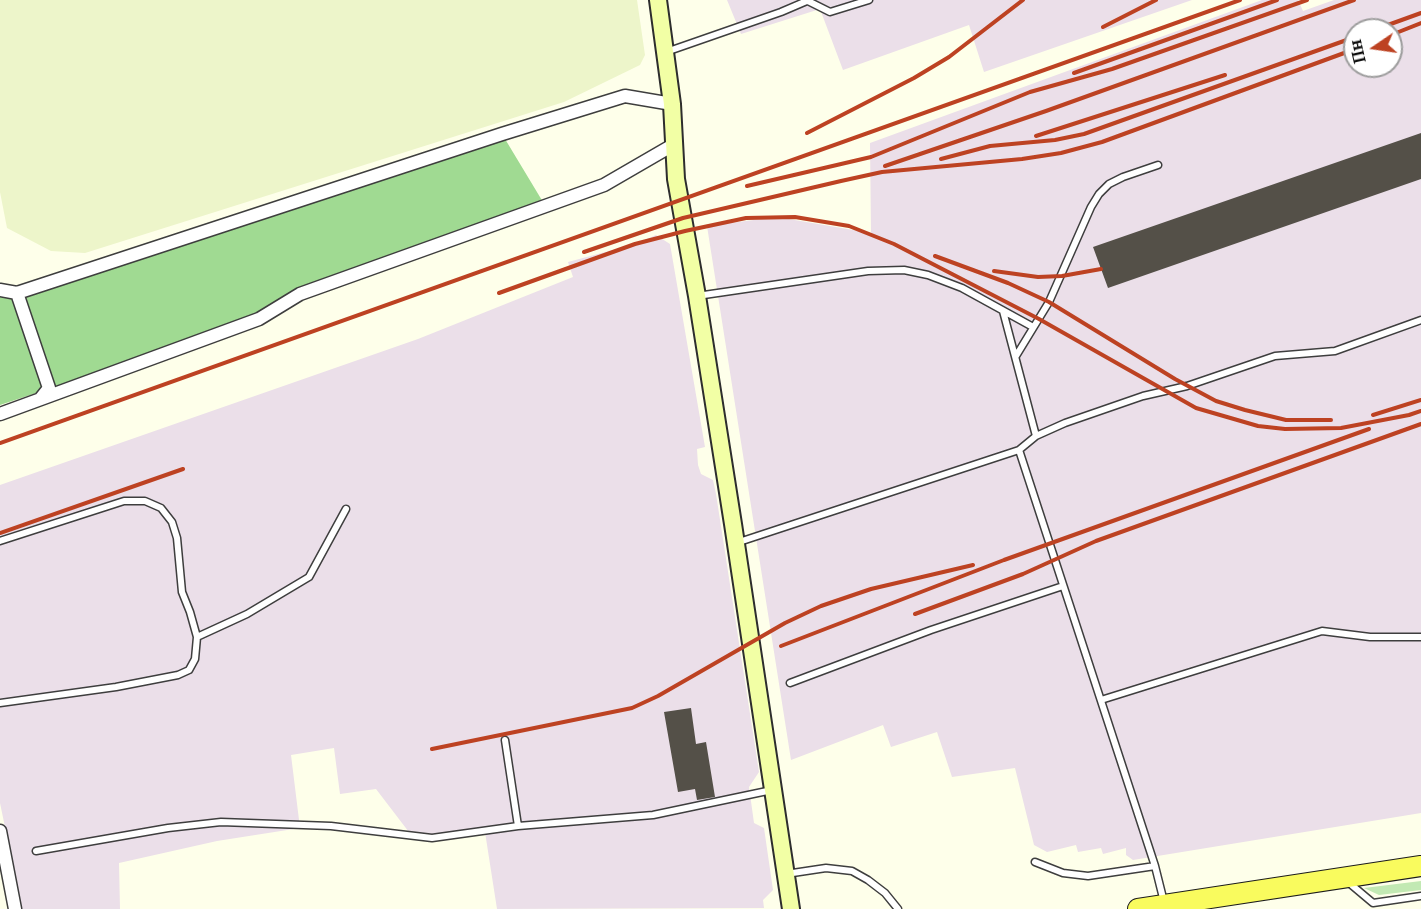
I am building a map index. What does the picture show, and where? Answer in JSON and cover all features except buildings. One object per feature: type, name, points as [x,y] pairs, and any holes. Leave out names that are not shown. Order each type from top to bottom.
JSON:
[{"type":"main road","points":[[1138,909],[1421,866]]},
{"type":"street","points":[[658,0],[672,104],[676,179],[697,296],[791,909]]},
{"type":"street","points":[[0,290],[17,293],[625,96],[672,104]]},
{"type":"street","points":[[0,414],[259,319],[300,294],[604,185],[674,145]]},
{"type":"street","points":[[17,293],[49,388],[40,399]]},
{"type":"street","points":[[0,831],[15,909]]},
{"type":"lane","points":[[665,52],[808,1],[830,12],[869,0]]},
{"type":"lane","points":[[1016,356],[1053,294],[1091,207],[1099,194],[1109,184],[1123,177],[1158,165]]},
{"type":"lane","points":[[697,296],[868,271],[904,270],[928,275],[962,288],[1034,327]]},
{"type":"lane","points":[[1003,310],[1036,436]]},
{"type":"lane","points":[[735,543],[1019,450],[1036,436],[1065,423],[1143,396],[1187,386],[1275,356],[1335,351],[1421,320]]},
{"type":"lane","points":[[1019,450],[1155,867],[1165,905]]},
{"type":"lane","points":[[0,541],[124,501],[145,501],[161,508],[172,522],[177,538],[182,592],[196,637],[195,659],[189,670],[178,675],[116,687],[0,703]]},
{"type":"lane","points":[[196,637],[248,614],[309,577],[346,509]]},
{"type":"lane","points":[[790,683],[931,630],[1064,586]]},
{"type":"lane","points":[[1101,700],[1322,631],[1370,637],[1421,637]]},
{"type":"lane","points":[[506,740],[518,826]]},
{"type":"lane","points":[[36,852],[168,828],[221,822],[332,826],[432,838],[518,826],[653,814],[773,790]]},
{"type":"lane","points":[[1035,862],[1063,873],[1088,876],[1155,867]]},
{"type":"lane","points":[[786,874],[826,868],[852,871],[885,893],[898,909]]},
{"type":"lane","points":[[1342,878],[1373,903],[1421,896]]},
{"type":"shaded area","points":[[727,0],[1192,0],[984,72],[969,25],[843,70],[820,9],[741,34]]},
{"type":"shaded area","points":[[1262,0],[1298,0],[1303,11],[1334,0],[1421,0],[1421,813],[1133,860],[1126,855],[1126,848],[1103,854],[1101,848],[1078,852],[1076,845],[1047,852],[1034,845],[1015,768],[952,777],[937,732],[891,747],[883,725],[791,760],[707,226],[777,217],[871,233],[870,143]]},
{"type":"shaded area","points":[[656,235],[670,244],[705,447],[697,449],[698,465],[701,474],[713,480],[716,494],[759,772],[749,787],[754,823],[764,828],[773,890],[763,900],[764,908],[497,909],[485,832],[415,840],[376,789],[340,794],[334,748],[291,755],[300,828],[217,841],[119,863],[120,909],[22,909],[0,803],[0,485],[418,339],[573,277],[568,262],[635,244]]},
{"type":"green space","points":[[0,0],[637,0],[645,55],[640,65],[564,102],[85,253],[51,251],[7,228],[0,192]]},
{"type":"green space","points":[[502,134],[546,207],[300,294],[259,319],[0,405],[0,296]]},
{"type":"green space","points":[[1421,881],[1421,890],[1379,895],[1364,888]]},
{"type":"railway","points":[[807,133],[914,78],[949,57],[1023,0]]},
{"type":"railway","points":[[1103,27],[1156,0]]},
{"type":"railway","points":[[0,443],[1240,0]]},
{"type":"railway","points":[[1074,73],[1277,0]]},
{"type":"railway","points":[[747,186],[871,157],[1030,92],[1112,69],[1307,0]]},
{"type":"railway","points":[[885,166],[1046,111],[1354,0]]},
{"type":"railway","points":[[1403,20],[1421,13]]},
{"type":"railway","points":[[1403,30],[1421,23]]},
{"type":"railway","points":[[941,159],[990,146],[1055,140],[1084,134],[1343,41]]},
{"type":"railway","points":[[584,252],[683,218],[882,172],[1022,159],[1061,153],[1102,142],[1343,53]]},
{"type":"railway","points":[[1036,136],[1225,75]]},
{"type":"railway","points":[[499,293],[635,244],[685,231],[746,218],[795,217],[849,226],[894,244],[1039,319],[1196,408],[1258,426],[1285,429],[1341,428],[1421,411]]},
{"type":"railway","points":[[935,256],[1008,283],[1049,302],[1175,379],[1216,401],[1286,420],[1331,420]]},
{"type":"railway","points":[[994,271],[1038,277],[1062,276],[1101,269]]},
{"type":"railway","points":[[1373,415],[1421,400]]},
{"type":"railway","points":[[915,614],[1023,574],[1096,541],[1421,424]]},
{"type":"railway","points":[[781,646],[1004,560],[1369,429]]},
{"type":"railway","points":[[0,533],[183,469]]},
{"type":"railway","points":[[432,749],[632,708],[658,696],[785,623],[821,606],[871,589],[973,565]]}]
